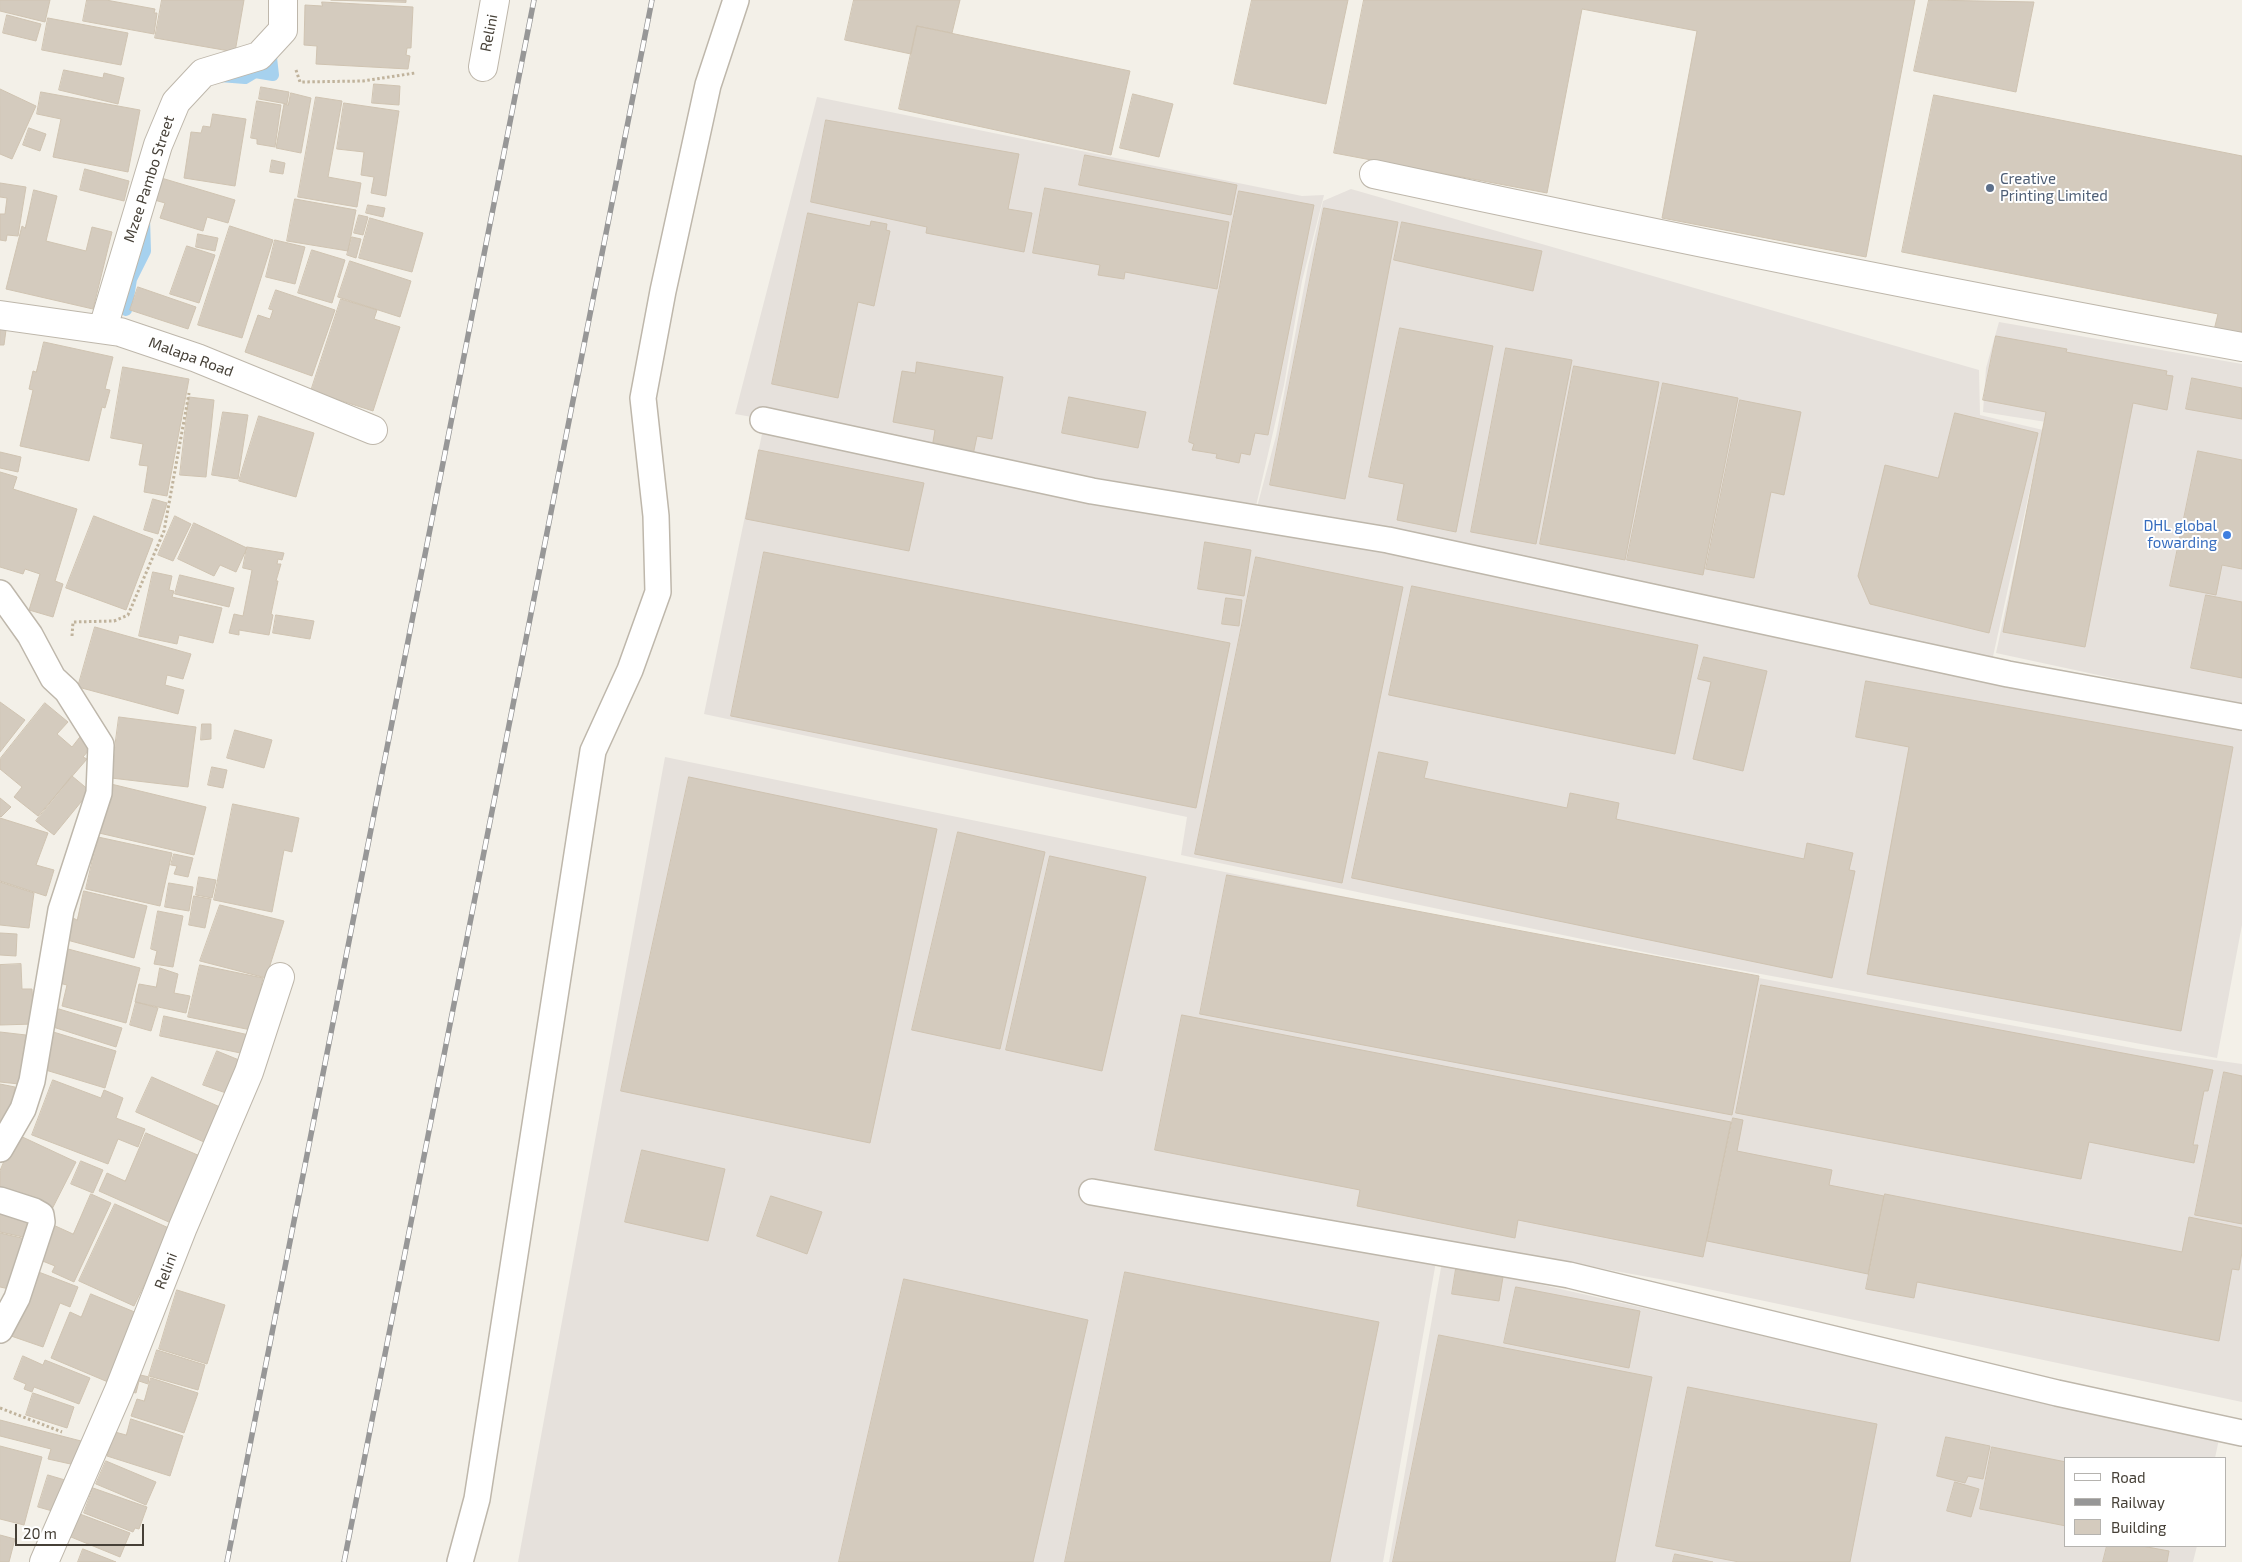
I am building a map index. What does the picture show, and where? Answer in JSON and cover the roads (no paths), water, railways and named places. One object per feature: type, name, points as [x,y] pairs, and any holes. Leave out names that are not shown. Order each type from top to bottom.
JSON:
[{"type":"street","name":"Mzee Pambo Street","points":[[102,328],[158,145],[176,102],[203,73],[258,56],[283,30],[283,0]]},
{"type":"street","name":"Relini","points":[[483,67],[495,0]]},
{"type":"street","points":[[1374,174],[2023,307],[2242,347]]},
{"type":"street","name":"Malapa Road","points":[[0,315],[120,332],[197,358],[373,430]]},
{"type":"street","name":"Relini","points":[[44,1562],[119,1390],[183,1227],[249,1072],[280,977]]},
{"type":"lane","points":[[460,1562],[477,1499],[593,751],[630,670],[658,592],[656,516],[643,398],[663,291],[708,84],[736,0]]},
{"type":"lane","points":[[763,420],[1092,491],[1388,540],[2008,674],[2242,717]]},
{"type":"lane","points":[[0,593],[30,635],[53,678],[66,691],[100,745],[99,793],[61,910],[32,1081],[24,1109],[0,1150]]},
{"type":"lane","points":[[1092,1192],[1569,1275],[2057,1393],[2242,1433]]},
{"type":"lane","points":[[0,1200],[34,1211],[41,1215],[42,1222],[17,1298],[0,1330]]},
{"type":"waterway","points":[[220,76],[245,78],[255,72],[273,75],[271,58],[275,48]]},
{"type":"waterway","points":[[126,310],[131,279],[145,251],[144,219]]},
{"type":"railway","points":[[227,1562],[534,0]]},
{"type":"railway","points":[[344,1562],[652,0]]},
{"type":"place","name":"Creative Printing Limited","points":[[1990,188]]},
{"type":"place","name":"DHL global fowarding","points":[[2227,535]]}]
